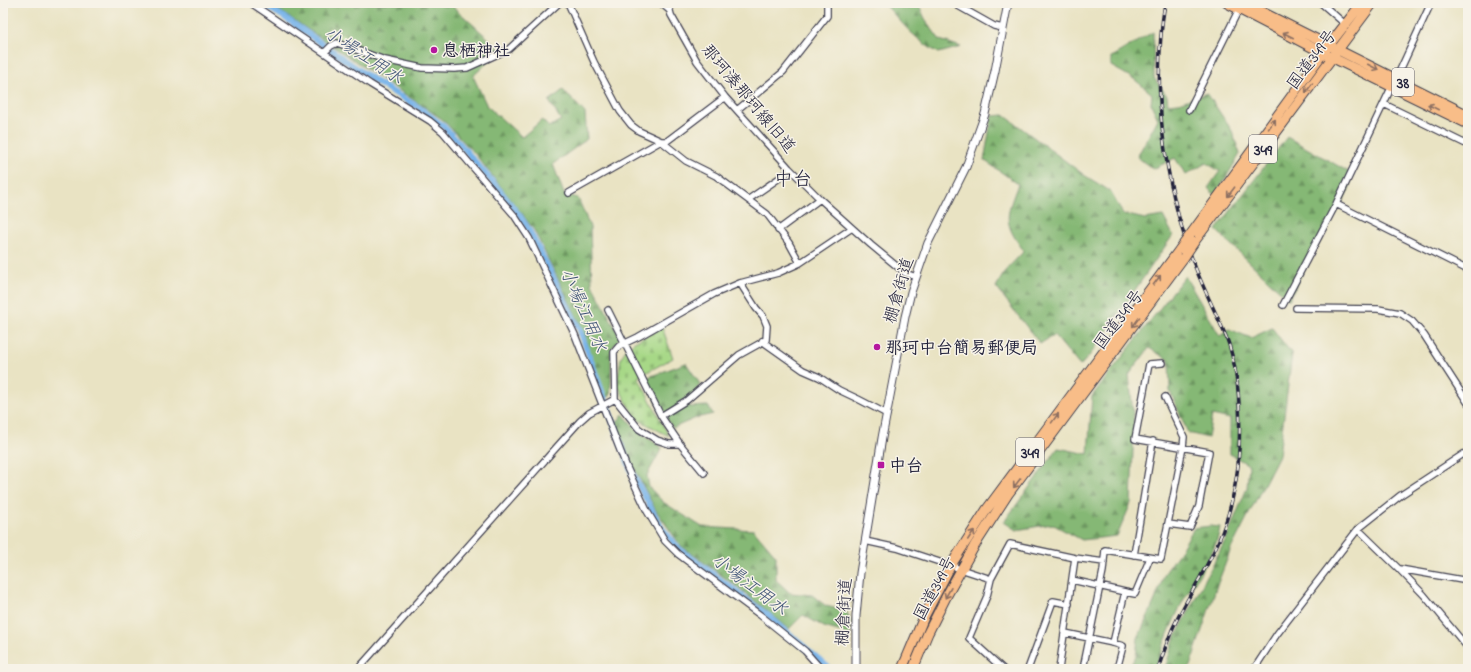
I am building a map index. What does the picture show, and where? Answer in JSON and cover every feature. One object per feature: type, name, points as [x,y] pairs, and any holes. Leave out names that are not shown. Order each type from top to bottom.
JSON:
[{"type":"main road","name":"38","points":[[1227,3],[1242,5],[1339,49],[1468,124]]},
{"type":"main road","name":"国道349号","points":[[912,669],[928,633],[975,545],[1008,494],[1193,238],[1323,53],[1362,3]]},
{"type":"main road","name":"国道349号","points":[[1193,238],[1373,3]]},
{"type":"main road","name":"38","points":[[1242,5],[1323,53],[1394,82],[1468,115]]},
{"type":"main road","name":"国道349号","points":[[902,669],[924,618],[952,565],[987,510],[1182,253]]},
{"type":"street","points":[[251,3],[328,49],[370,84],[430,121],[443,132],[514,215],[528,238],[608,403],[627,468],[647,511],[665,540],[678,554],[760,615],[805,651],[821,669]]},
{"type":"street","points":[[328,49],[337,43],[385,60],[422,68],[468,68],[509,49],[559,3]]},
{"type":"street","points":[[568,3],[594,62],[620,111],[631,125],[639,131],[661,141],[686,161],[716,176],[749,199],[767,214],[789,243],[800,263]]},
{"type":"street","points":[[661,3],[669,10]]},
{"type":"street","name":"那珂湊那珂線旧道","points":[[668,3],[669,10],[697,61],[725,97],[791,170],[852,228],[905,273],[916,276]]},
{"type":"street","points":[[737,110],[783,72],[827,16],[827,3]]},
{"type":"street","points":[[953,3],[994,26],[1003,28]]},
{"type":"street","name":"棚倉街道","points":[[856,669],[857,596],[886,414],[904,318],[916,276],[928,243],[966,167],[976,142],[986,109],[1008,3]]},
{"type":"street","points":[[1322,3],[1346,24]]},
{"type":"street","points":[[1283,305],[1336,204],[1431,3]]},
{"type":"street","points":[[1189,110],[1242,5]]},
{"type":"street","points":[[569,193],[661,141],[667,140],[725,97]]},
{"type":"street","points":[[1384,104],[1468,145]]},
{"type":"street","points":[[749,199],[791,170]]},
{"type":"street","points":[[778,230],[820,199]]},
{"type":"street","points":[[1336,204],[1468,270]]},
{"type":"street","points":[[608,403],[614,352],[619,346],[638,337],[714,294],[740,282],[778,273],[800,263],[852,228]]},
{"type":"street","points":[[661,416],[687,400],[739,355],[766,340],[767,326],[763,316],[756,308],[740,282]]},
{"type":"street","points":[[1296,308],[1378,309],[1400,313],[1412,321],[1424,335],[1468,403]]},
{"type":"street","points":[[608,310],[661,416],[680,444],[704,473]]},
{"type":"street","points":[[762,341],[803,370],[819,377],[839,390],[886,414]]},
{"type":"street","points":[[1162,363],[1149,364],[1135,439],[1209,452],[1199,506],[1190,527],[1168,524]]},
{"type":"street","points":[[1083,669],[1100,586],[1105,550],[1161,559],[1184,437],[1165,397]]},
{"type":"street","points":[[608,403],[639,429],[657,440],[669,444],[680,444]]},
{"type":"street","points":[[358,669],[580,421],[589,413],[608,403]]},
{"type":"street","points":[[1134,555],[1153,441]]},
{"type":"street","points":[[1254,669],[1277,634],[1358,528],[1401,495],[1468,451]]},
{"type":"street","points":[[1358,528],[1424,595],[1468,648]]},
{"type":"street","points":[[865,541],[897,548],[991,579]]},
{"type":"street","points":[[1003,669],[969,638],[987,596],[991,579],[1010,544],[1075,558],[1104,562]]},
{"type":"street","points":[[1059,669],[1075,558]]},
{"type":"street","points":[[1072,580],[1135,594],[1150,558]]},
{"type":"street","points":[[1399,569],[1468,581]]},
{"type":"street","points":[[1113,643],[1125,592]]},
{"type":"street","points":[[1028,669],[1053,601],[1069,604]]},
{"type":"street","points":[[1065,633],[1089,637],[1123,646],[1117,669]]},
{"type":"green space","points":[[268,3],[449,3],[501,50],[473,76],[487,106],[522,137],[542,120],[549,127],[561,120],[549,101],[563,90],[585,113],[587,139],[553,164],[564,194],[578,198],[590,227],[592,284],[620,337],[611,350],[610,396],[606,398],[581,326],[534,230],[476,155],[442,119]]},
{"type":"green space","points":[[884,3],[918,3],[926,21],[940,40],[961,47],[939,53],[923,43],[909,31]]},
{"type":"green space","points":[[328,26],[355,40],[355,44],[337,41],[327,34]]},
{"type":"green space","points":[[1153,32],[1154,78],[1167,96],[1168,104],[1179,103],[1207,93],[1232,131],[1240,154],[1215,196],[1208,188],[1220,171],[1206,163],[1186,175],[1175,158],[1153,169],[1137,157],[1158,119],[1151,104],[1152,94],[1134,79],[1111,66],[1111,57]]},
{"type":"green space","points":[[1004,115],[1084,175],[1110,191],[1123,214],[1145,219],[1163,216],[1173,235],[1090,355],[1080,366],[1054,335],[1040,344],[996,287],[1005,271],[1024,251],[1012,233],[1008,219],[1011,204],[1018,184],[984,160],[992,116]]},
{"type":"green space","points":[[1287,137],[1349,172],[1351,180],[1349,190],[1304,269],[1289,300],[1216,230]]},
{"type":"green space","points":[[1185,276],[1220,336],[1229,329],[1251,338],[1272,328],[1292,354],[1279,455],[1231,549],[1216,588],[1189,669],[1165,669],[1173,642],[1226,539],[1247,488],[1249,465],[1230,454],[1230,419],[1212,415],[1208,438],[1188,433],[1170,391],[1169,360],[1149,348],[1129,375],[1134,423],[1131,503],[1117,536],[1082,540],[1052,524],[1016,530],[1004,522],[1058,448],[1088,454],[1092,396]]},
{"type":"green space","points":[[662,327],[673,358],[638,377],[669,436],[635,418],[617,384],[621,358],[625,351],[633,343]]},
{"type":"green space","points":[[686,363],[700,384],[688,407],[708,406],[713,414],[696,418],[673,428],[660,411],[646,378]]},
{"type":"green space","points":[[623,414],[638,431],[662,448],[647,475],[649,487],[663,502],[702,527],[754,530],[776,556],[776,580],[790,593],[812,595],[826,606],[846,611],[851,621],[850,637],[842,632],[824,627],[803,615],[789,629],[739,588],[681,546],[655,509],[634,468],[616,424]]},
{"type":"green space","points":[[1210,526],[1220,527],[1218,537],[1205,566],[1179,609],[1155,669],[1128,669],[1136,656],[1138,638],[1165,573],[1194,528]]},
{"type":"waterway","name":"小場江用水","points":[[260,3],[284,17],[376,82],[418,107],[442,125],[502,193],[529,230],[579,328],[631,471],[661,527],[678,548],[770,617],[830,669]]},
{"type":"railway","points":[[1158,669],[1172,630],[1214,551],[1226,522],[1237,475],[1240,436],[1238,391],[1234,362],[1226,336],[1194,264],[1175,201],[1168,169],[1160,102],[1159,68],[1165,3]]},
{"type":"place","name":"息栖神社","points":[[434,50]]},
{"type":"place","name":"那珂中台簡易郵便局","points":[[877,347]]},
{"type":"place","name":"中台","points":[[881,465]]},
{"type":"district","name":"中台","points":[[793,178]]}]
